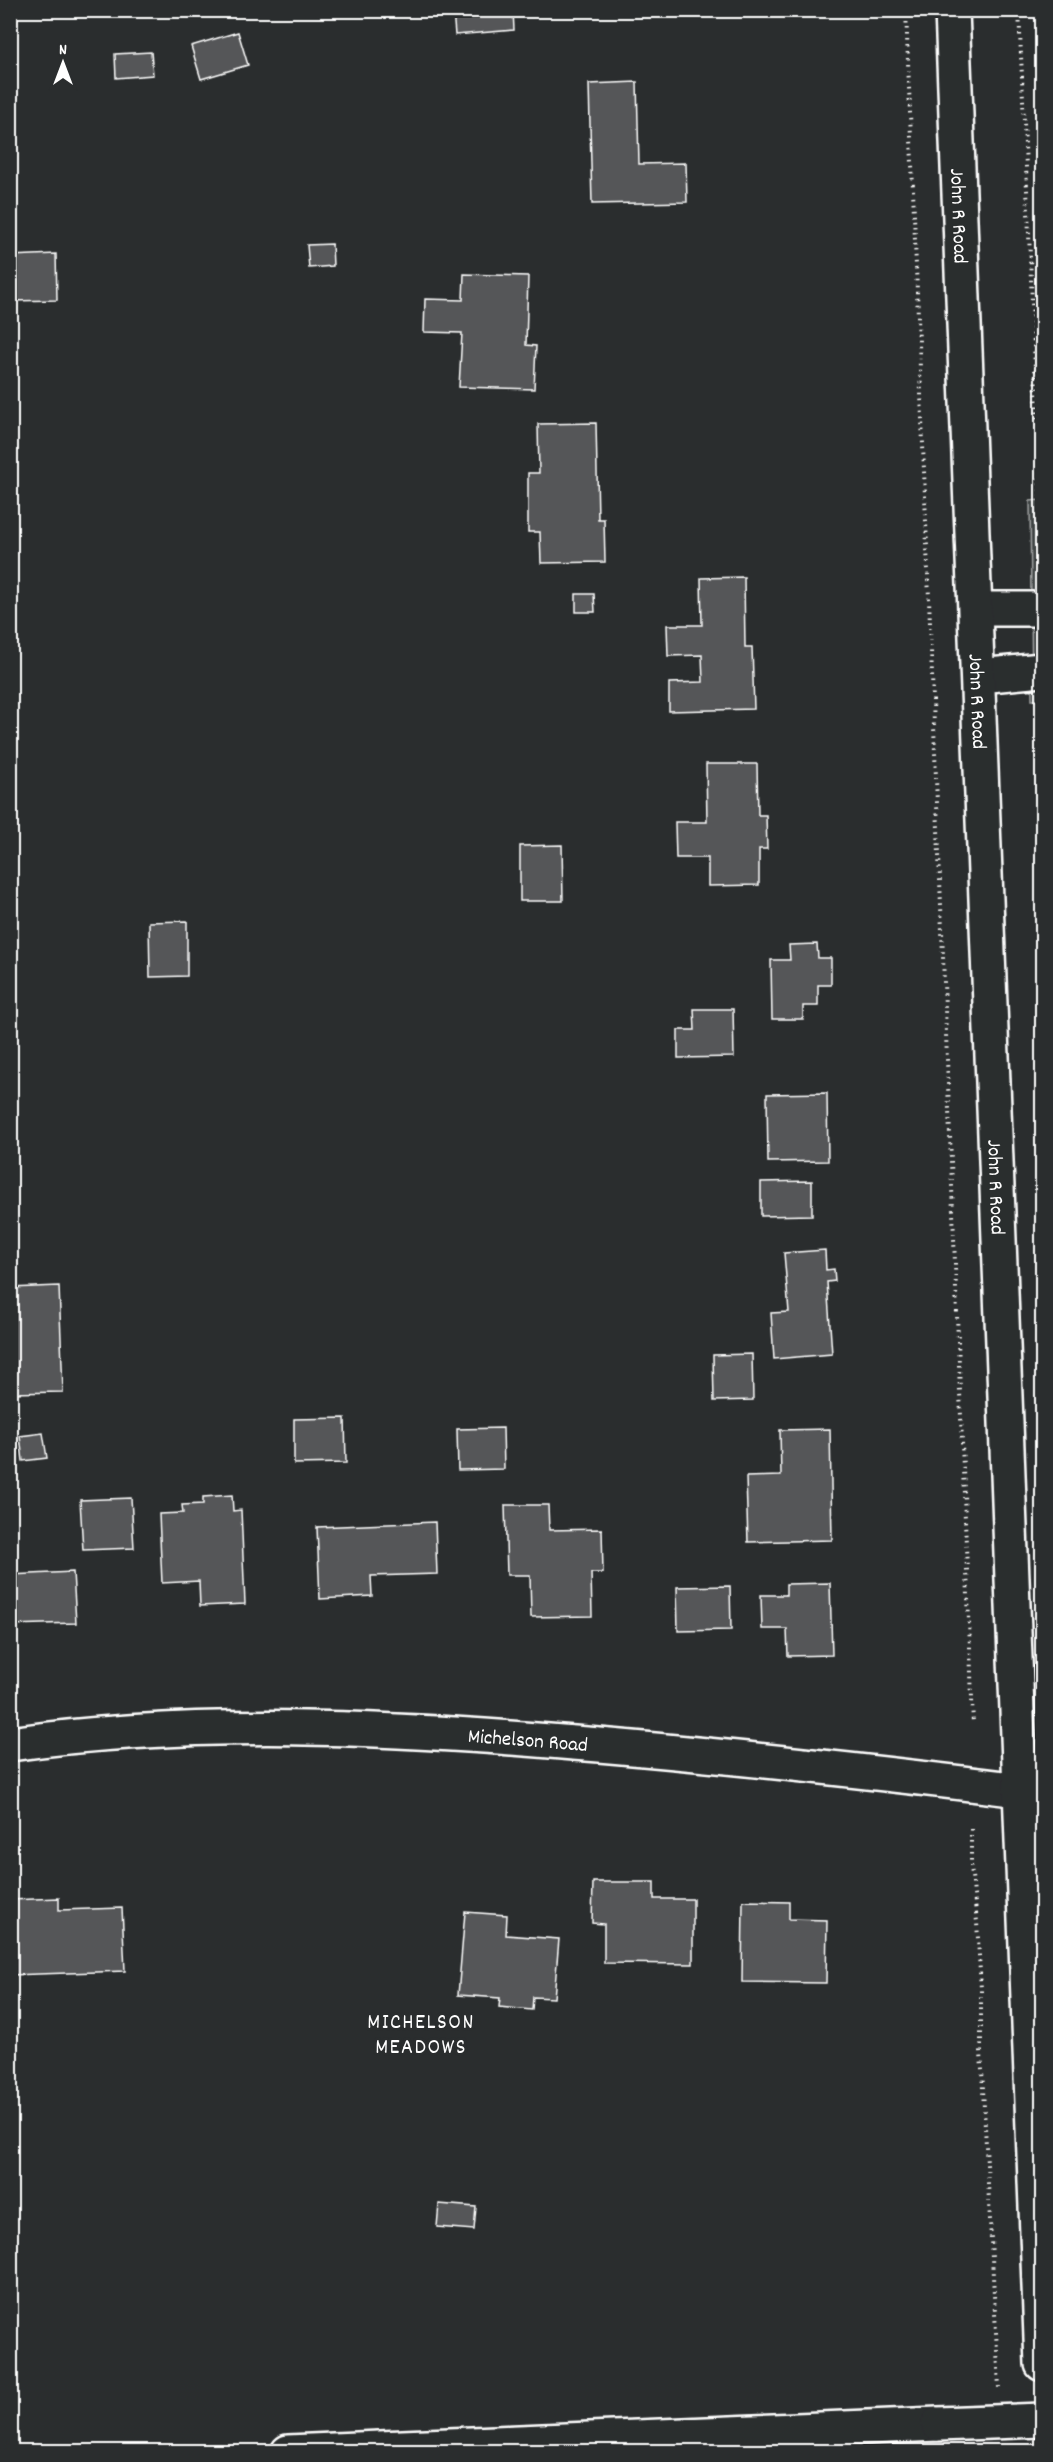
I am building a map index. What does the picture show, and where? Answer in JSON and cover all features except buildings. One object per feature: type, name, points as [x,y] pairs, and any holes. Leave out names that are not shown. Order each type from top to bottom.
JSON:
[{"type":"main road","name":"John R Road","points":[[952,10],[1031,1789],[1042,2364]]},
{"type":"main road","points":[[977,609],[1042,609]]},
{"type":"main road","points":[[980,676],[1042,670]]},
{"type":"main road","name":"Michelson Road","points":[[10,1744],[190,1729],[349,1728],[640,1748],[1031,1789]]},
{"type":"main road","points":[[288,2451],[1042,2420]]},
{"type":"path","points":[[906,10],[973,1724]]},
{"type":"path","points":[[1019,10],[1042,526]]},
{"type":"path","points":[[971,1829],[971,1866],[981,1989],[981,2052],[999,2393]]},
{"type":"shaded area","points":[[1042,500],[1042,700],[1032,700],[1030,501]]},
{"type":"district","name":"MICHELSON MEADOWS","points":[[421,2032]]}]
